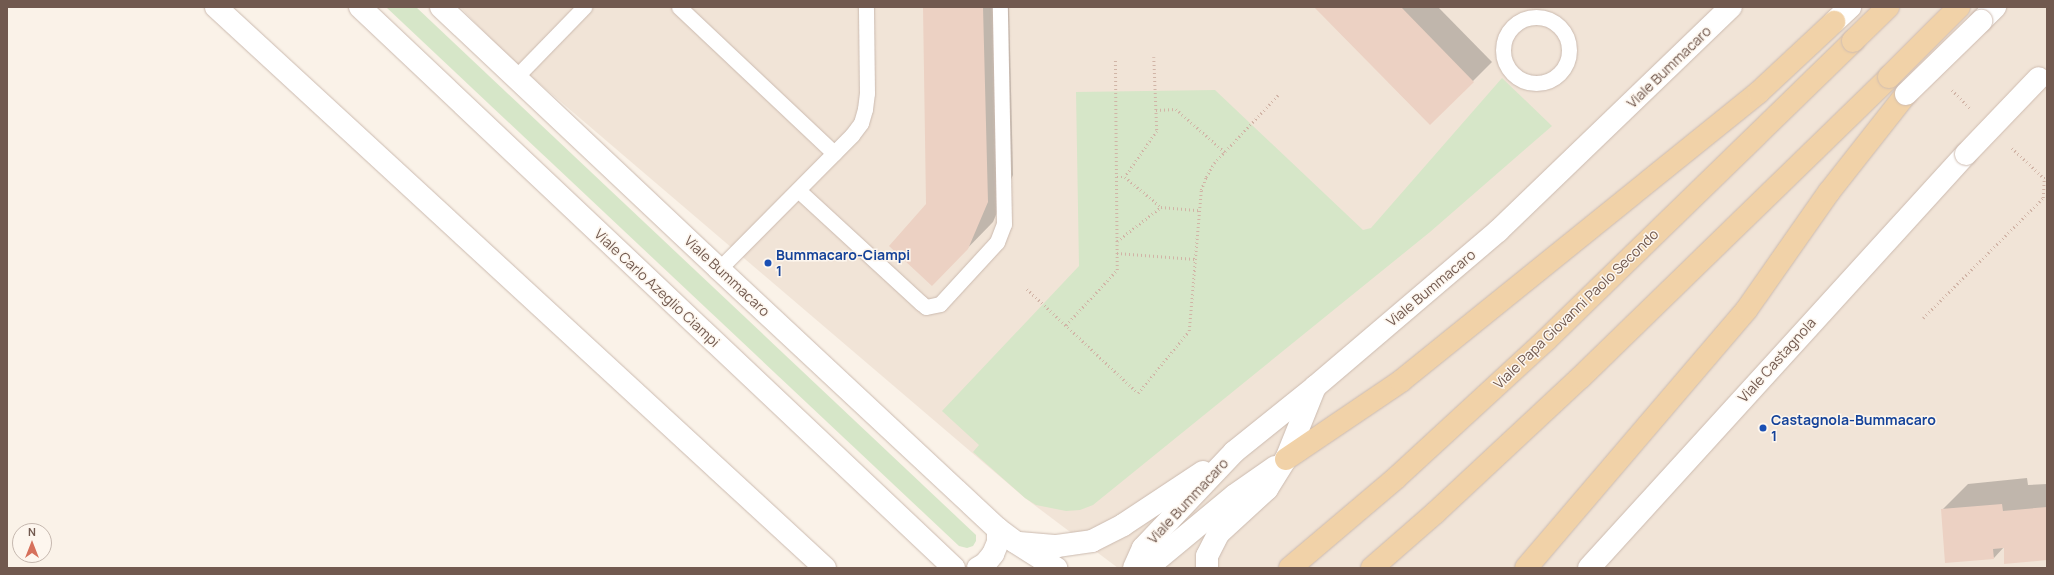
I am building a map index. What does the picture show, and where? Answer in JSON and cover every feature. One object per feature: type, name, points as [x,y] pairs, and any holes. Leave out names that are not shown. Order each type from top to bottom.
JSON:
[{"type":"main road","points":[[216,7],[825,568]]},
{"type":"main road","name":"Viale Carlo Azeglio Ciampi","points":[[360,7],[954,568]]},
{"type":"main road","name":"Viale Bummacaro","points":[[441,7],[998,529],[1015,542],[1056,568]]},
{"type":"main road","name":"Viale Bummacaro","points":[[1134,568],[1143,548],[1234,452],[1316,386],[1498,231],[1731,7]]},
{"type":"main road","points":[[1147,568],[1235,495],[1401,380],[1759,92],[1850,7]]},
{"type":"main road","name":"Viale Papa Giovanni Paolo Secondo","points":[[1290,568],[1396,478],[1546,340],[1888,7]]},
{"type":"main road","points":[[1372,568],[1435,513],[1580,378],[1959,7]]},
{"type":"main road","points":[[1526,568],[1551,541],[1747,309],[1829,192],[1906,94],[1988,14]]},
{"type":"main road","name":"Viale Castagnola","points":[[1589,568],[1966,154],[2043,74]]},
{"type":"main road","points":[[1207,568],[1208,556],[1218,534],[1267,490],[1286,459],[1316,386]]},
{"type":"main road","points":[[1015,542],[1057,546],[1092,541],[1123,525],[1234,452]]},
{"type":"main road","points":[[978,568],[985,564],[993,554],[998,542],[998,529]]},
{"type":"main road","points":[[1536,568],[1551,541]]},
{"type":"lane","points":[[516,77],[583,7]]},
{"type":"lane","points":[[679,7],[834,153]]},
{"type":"lane","points":[[719,269],[861,124],[865,109],[866,7]]},
{"type":"lane","points":[[798,190],[921,304],[926,307],[940,304],[997,242],[1004,224],[1000,7]]},
{"type":"lane","points":[[1538,17],[1558,26],[1564,33],[1568,44],[1568,55],[1565,66],[1558,74],[1548,81],[1538,83],[1526,82],[1516,77],[1508,68],[1504,59],[1503,49],[1505,39],[1510,29],[1518,22],[1538,17]]},
{"type":"path","points":[[1125,177],[1157,131],[1154,57]]},
{"type":"path","points":[[1066,326],[1117,270],[1115,58]]},
{"type":"path","points":[[1949,87],[1977,114]]},
{"type":"path","points":[[1027,289],[1138,393],[1189,331],[1201,190],[1206,177],[1214,163],[1278,94]]},
{"type":"path","points":[[1156,110],[1176,109],[1225,152]]},
{"type":"path","points":[[1923,318],[2043,198],[2046,178],[2010,146]]},
{"type":"path","points":[[1117,177],[1125,177],[1161,207],[1199,210]]},
{"type":"path","points":[[1117,241],[1161,207]]},
{"type":"path","points":[[1117,253],[1195,259]]},
{"type":"shaded area","points":[[460,7],[2047,7],[2047,568],[1118,568],[1025,498],[507,56]]},
{"type":"green space","points":[[386,7],[416,7],[976,535],[976,541],[973,546],[967,548],[959,546]]},
{"type":"green space","points":[[1502,78],[1552,126],[1430,232],[1093,505],[1080,510],[1066,511],[1036,505],[1025,498],[973,452],[979,445],[942,411],[1079,266],[1076,92],[1215,90],[1363,230],[1371,228]]},
{"type":"building","points":[[923,7],[983,7],[988,202],[968,249],[932,286],[889,246],[926,204]]},
{"type":"building","points":[[1314,7],[1401,7],[1474,82],[1430,125]]},
{"type":"building","points":[[2002,504],[2003,511],[2047,507],[2047,560],[2004,564],[2004,548],[1993,549],[1994,559],[1945,563],[1941,509]]},
{"type":"place","name":"Bummacaro-Ciampi 1","points":[[768,263]]},
{"type":"place","name":"Castagnola-Bummacaro 1","points":[[1763,428]]}]
